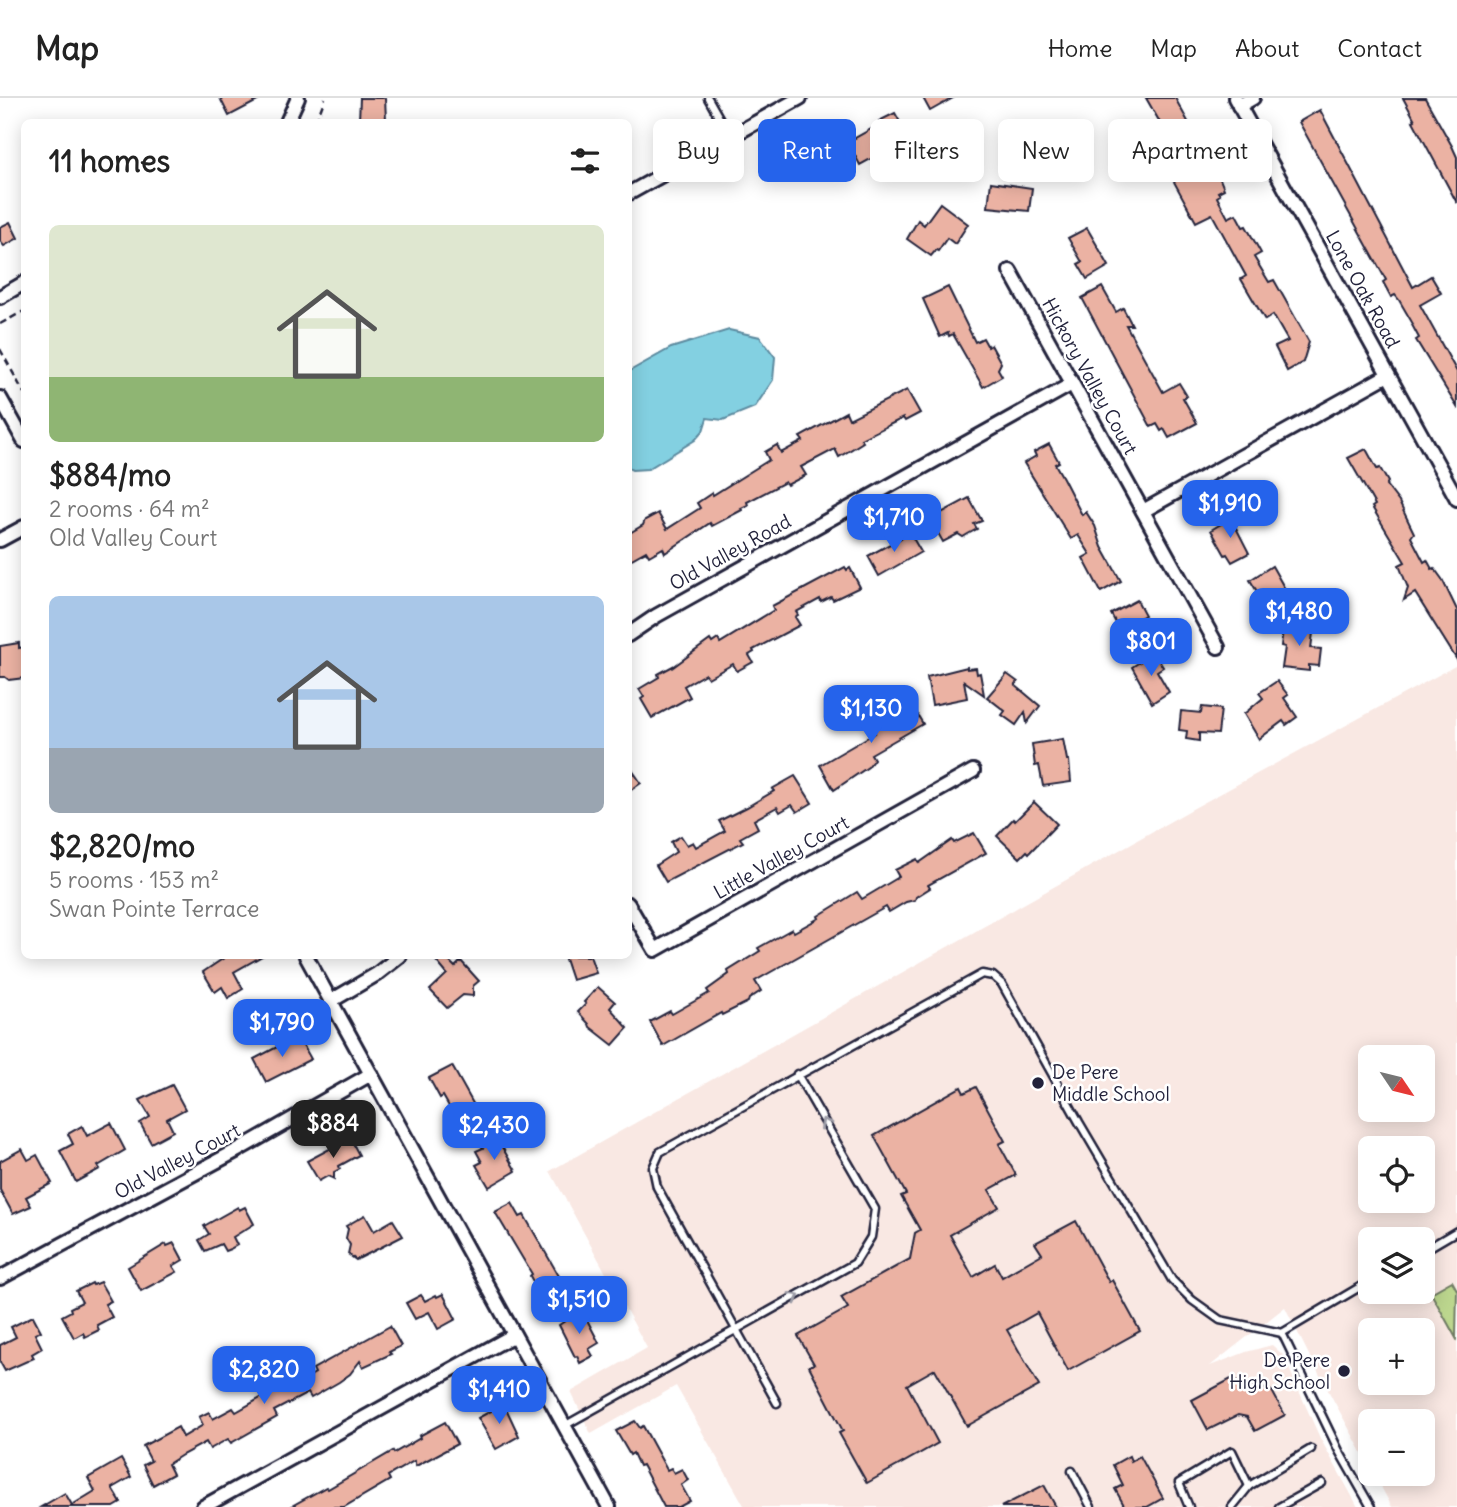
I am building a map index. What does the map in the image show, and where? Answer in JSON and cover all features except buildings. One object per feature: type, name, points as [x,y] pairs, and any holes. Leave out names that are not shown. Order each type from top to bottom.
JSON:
[{"type":"street","points":[[288,119],[298,98]]},
{"type":"street","points":[[744,129],[800,98]]},
{"type":"street","points":[[1237,102],[1253,98]]},
{"type":"street","name":"Lone Oak Road","points":[[1237,102],[1457,499]]},
{"type":"street","points":[[632,192],[653,180]]},
{"type":"street","name":"Hickory Valley Court","points":[[1010,271],[1218,647]]},
{"type":"street","points":[[0,297],[21,285]]},
{"type":"street","points":[[1143,511],[1388,375]]},
{"type":"street","name":"Old Valley Road","points":[[632,632],[656,616],[1072,384]]},
{"type":"street","points":[[0,398],[21,436]]},
{"type":"street","points":[[0,540],[21,529]]},
{"type":"street","name":"Little Valley Court","points":[[632,911],[655,950],[973,771]]},
{"type":"street","points":[[308,959],[608,1507]]},
{"type":"street","points":[[331,1001],[377,974],[396,959]]},
{"type":"street","name":"Old Valley Court","points":[[0,1278],[236,1151],[371,1074]]},
{"type":"street","points":[[203,1507],[513,1335]]},
{"type":"lane","points":[[708,98],[720,119]]},
{"type":"lane","points":[[777,1403],[657,1187],[653,1168],[660,1152],[982,974],[993,976],[1002,984],[1171,1280],[1192,1300],[1220,1320],[1282,1333],[1358,1288]]},
{"type":"lane","points":[[564,1426],[855,1263],[871,1237],[875,1209],[797,1074]]},
{"type":"lane","points":[[1435,1244],[1457,1231]]},
{"type":"lane","points":[[1282,1333],[1339,1451],[1371,1507]]},
{"type":"lane","points":[[1232,1507],[1250,1486],[1311,1449]]},
{"type":"lane","points":[[1189,1507],[1179,1483],[1232,1451],[1250,1486]]},
{"type":"lane","points":[[1072,1471],[1091,1507]]},
{"type":"lane","points":[[1279,1507],[1322,1483]]},
{"type":"path","points":[[317,119],[325,98]]},
{"type":"path","points":[[0,324],[21,313]]},
{"type":"path","points":[[0,349],[21,388]]},
{"type":"shaded area","name":"De Pere Middle School","points":[[1457,665],[1457,1507],[1392,1507],[1381,1486],[1435,1486],[1435,1409],[1358,1409],[1358,1445],[1285,1307],[1210,1366],[1272,1345],[1283,1355],[1320,1438],[1358,1507],[745,1507],[676,1386],[591,1434],[571,1392],[647,1348],[550,1171],[1194,808]]},
{"type":"green space","points":[[1452,1281],[1457,1290],[1456,1338],[1435,1300],[1435,1291]]},
{"type":"water","points":[[729,330],[760,337],[775,357],[773,380],[755,407],[723,420],[707,418],[703,431],[695,440],[648,469],[632,470],[632,370],[671,348]]},
{"type":"place","name":"De Pere Middle School","points":[[1038,1083]]},
{"type":"place","name":"De Pere High School","points":[[1344,1371]]}]
